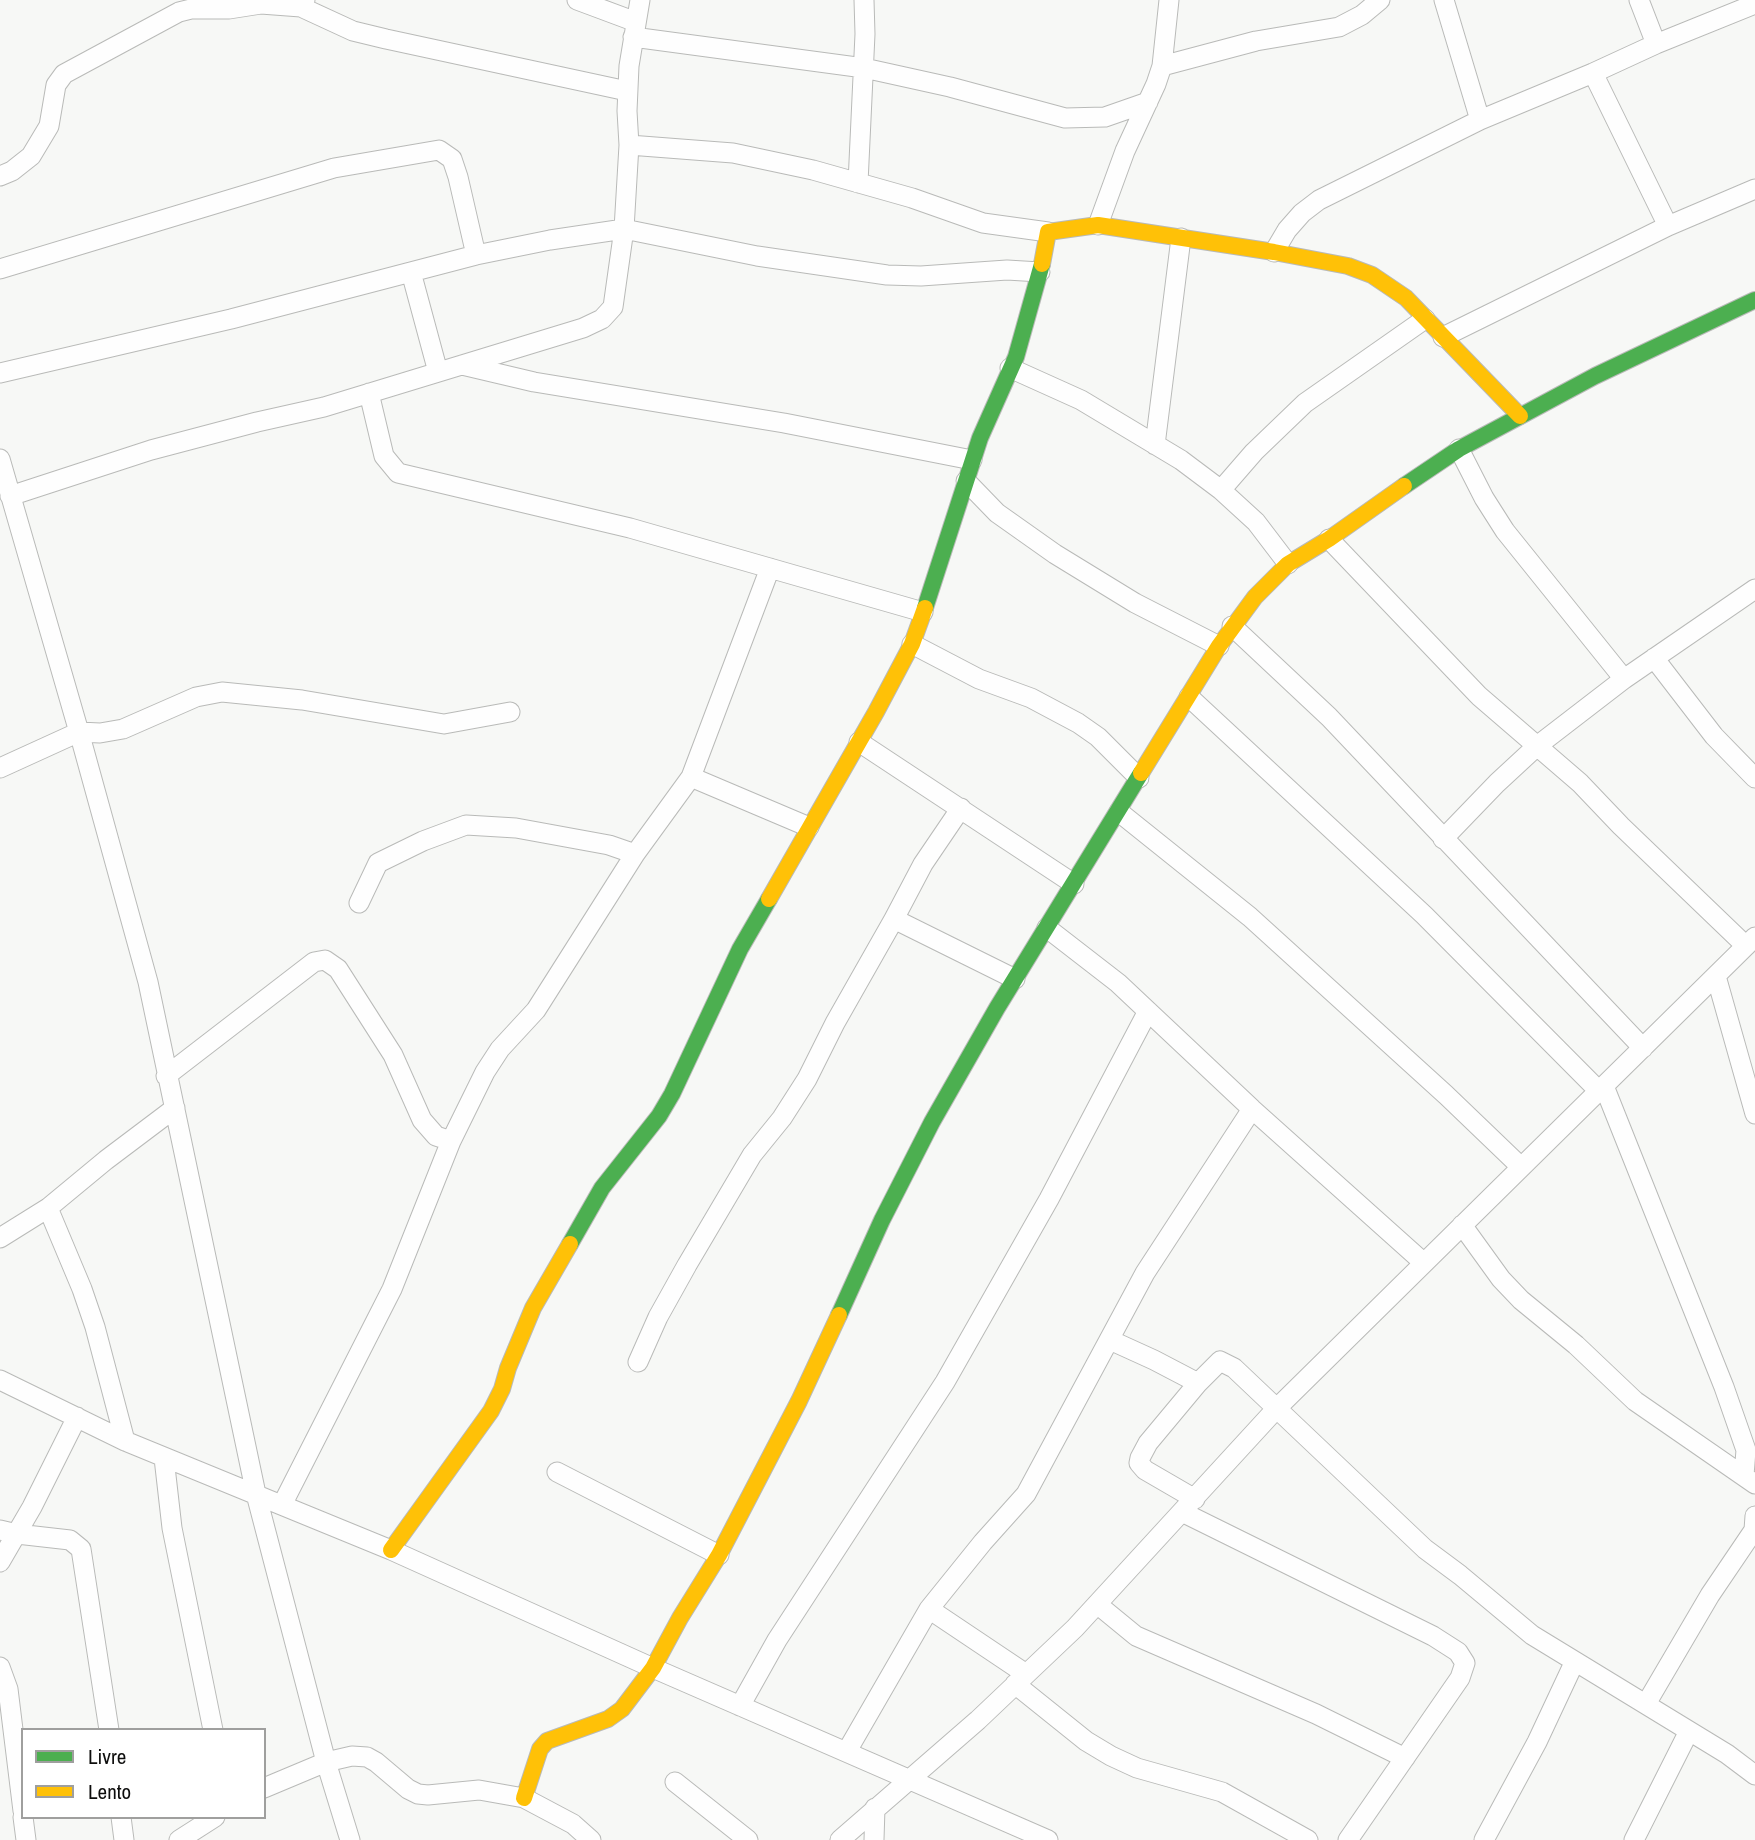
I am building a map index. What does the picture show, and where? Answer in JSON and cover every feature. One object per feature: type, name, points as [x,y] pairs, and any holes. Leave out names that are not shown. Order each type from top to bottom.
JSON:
[{"type":"street","points":[[577,0],[634,29],[864,68],[950,87],[1065,118],[1105,117],[1148,102]]},
{"type":"street","points":[[10,496],[151,450],[324,407],[462,365],[583,328],[608,314],[613,307],[624,229],[629,145],[627,91],[640,0]]},
{"type":"street","points":[[858,183],[864,68],[864,0]]},
{"type":"street","points":[[1098,225],[1125,151],[1162,66],[1169,0]]},
{"type":"street","points":[[1162,66],[1256,41],[1339,27],[1362,15],[1380,0]]},
{"type":"street","points":[[1444,0],[1480,120]]},
{"type":"street","points":[[1639,0],[1656,44]]},
{"type":"street","points":[[0,176],[12,171],[31,156],[49,126],[56,85],[64,74],[179,12],[191,9],[229,9],[259,2],[303,4],[353,31],[627,91]]},
{"type":"street","points":[[1274,252],[1287,230],[1302,213],[1319,200],[1480,120],[1755,4]]},
{"type":"street","points":[[1593,73],[1668,226]]},
{"type":"street","points":[[629,145],[733,153],[813,170],[912,198],[983,223],[1048,232],[1098,225],[1274,252],[1348,267],[1372,275],[1406,298],[1520,416]]},
{"type":"street","points":[[0,269],[334,168],[439,150],[452,159],[476,255]]},
{"type":"street","points":[[1443,337],[1668,226],[1755,189]]},
{"type":"street","points":[[0,373],[231,318],[476,255],[624,229],[757,256],[887,275],[921,276],[1007,270],[1040,272]]},
{"type":"street","points":[[391,1550],[491,1411],[533,1308],[602,1188],[659,1116],[672,1094],[740,949],[912,644],[972,460],[1016,357],[1040,272],[1048,232]]},
{"type":"street","points":[[1155,445],[1181,238]]},
{"type":"street","points":[[411,272],[438,372]]},
{"type":"street","points":[[524,1798],[540,1749],[547,1741],[608,1719],[622,1709],[653,1668],[719,1555],[799,1401],[882,1220],[932,1122],[1015,979],[1232,626],[1288,564],[1329,539],[1459,449],[1595,376],[1755,300]]},
{"type":"street","points":[[1221,490],[1254,452],[1304,403],[1425,319]]},
{"type":"street","points":[[462,365],[534,382],[784,423],[972,460]]},
{"type":"street","points":[[1010,368],[1081,400],[1181,460],[1221,490],[1256,522],[1288,564]]},
{"type":"street","points":[[369,393],[384,456],[398,473],[630,528],[923,612]]},
{"type":"street","points":[[1459,449],[1504,531],[1624,679]]},
{"type":"street","points":[[0,459],[145,971],[256,1494],[326,1762],[350,1840]]},
{"type":"street","points":[[966,481],[997,513],[1055,554],[1135,603],[1219,646]]},
{"type":"street","points":[[840,1840],[910,1780],[1075,1628],[1276,1409],[1751,942],[1621,826],[1580,783],[1479,696],[1329,539]]},
{"type":"street","points":[[282,1505],[392,1289],[451,1141],[485,1072],[500,1049],[537,1010],[635,854],[691,777],[770,568]]},
{"type":"street","points":[[1443,839],[1537,746],[1624,679],[1755,589]]},
{"type":"street","points":[[1232,626],[1329,717],[1643,1048]]},
{"type":"street","points":[[912,644],[979,679],[1031,698],[1078,723],[1098,737],[1139,778]]},
{"type":"street","points":[[1654,658],[1714,736],[1755,778]]},
{"type":"street","points":[[0,768],[79,732],[100,733],[123,729],[196,697],[222,692],[302,700],[444,724],[510,712]]},
{"type":"street","points":[[1189,697],[1424,915],[1602,1088],[1724,1387],[1746,1450],[1750,1479]]},
{"type":"street","points":[[859,742],[1074,884]]},
{"type":"street","points":[[691,777],[809,827]]},
{"type":"street","points":[[638,1362],[658,1317],[687,1265],[752,1155],[782,1118],[807,1079],[923,864],[961,808]]},
{"type":"street","points":[[1119,812],[1250,918],[1446,1095],[1521,1167]]},
{"type":"street","points":[[359,903],[378,863],[423,841],[466,825],[516,828],[609,845],[635,854]]},
{"type":"street","points":[[894,919],[1015,979]]},
{"type":"street","points":[[1047,928],[1118,983],[1252,1109],[1424,1263]]},
{"type":"street","points":[[166,1076],[314,962],[325,960],[338,969],[393,1055],[422,1120],[436,1136],[451,1141]]},
{"type":"street","points":[[1716,976],[1755,1114]]},
{"type":"street","points":[[740,1706],[777,1640],[945,1382],[1056,1186],[1148,1012]]},
{"type":"street","points":[[0,1238],[48,1208],[175,1108]]},
{"type":"street","points":[[848,1751],[929,1609],[1026,1494],[1145,1273],[1252,1109]]},
{"type":"street","points":[[48,1208],[95,1327],[125,1441]]},
{"type":"street","points":[[1462,1225],[1501,1279],[1521,1300],[1576,1345],[1635,1401],[1750,1479]]},
{"type":"street","points":[[1110,1340],[1198,1383]]},
{"type":"street","points":[[1348,1840],[1461,1678],[1465,1663],[1458,1652],[1433,1636],[1189,1506],[1139,1463],[1148,1443],[1220,1361],[1234,1367],[1425,1549],[1532,1635],[1727,1754],[1755,1775]]},
{"type":"street","points":[[0,1380],[125,1441],[391,1550],[653,1668],[1048,1840]]},
{"type":"street","points":[[0,1562],[9,1532],[77,1417]]},
{"type":"street","points":[[164,1458],[172,1528],[213,1728]]},
{"type":"street","points":[[556,1472],[719,1555]]},
{"type":"street","points":[[1646,1704],[1755,1525]]},
{"type":"street","points":[[9,1532],[70,1540],[81,1549],[109,1728]]},
{"type":"street","points":[[1097,1604],[1136,1636],[1316,1714],[1405,1758]]},
{"type":"street","points":[[929,1609],[1021,1679],[1086,1741],[1137,1768],[1222,1792],[1308,1840]]},
{"type":"street","points":[[1484,1840],[1537,1742],[1574,1663]]},
{"type":"street","points":[[0,1667],[8,1689],[21,1795]]},
{"type":"street","points":[[1634,1840],[1689,1731]]},
{"type":"street","points":[[266,1787],[326,1762],[352,1756],[367,1757],[418,1794],[428,1796],[479,1790],[524,1798],[573,1824],[591,1840]]},
{"type":"street","points":[[675,1782],[748,1840]]},
{"type":"street","points":[[874,1840],[875,1808]]},
{"type":"street","points":[[23,1819],[26,1840]]},
{"type":"street","points":[[121,1819],[124,1840]]},
{"type":"street","points":[[180,1840],[212,1819]]},
{"type":"traffic: fast","points":[[925,608],[980,438],[1016,357],[1042,264]]},
{"type":"traffic: fast","points":[[1404,486],[1459,449],[1595,376],[1755,300]]},
{"type":"traffic: fast","points":[[839,1315],[882,1220],[932,1122],[997,1008],[1141,773]]},
{"type":"traffic: fast","points":[[570,1244],[602,1188],[659,1116],[672,1094],[740,949],[769,899]]},
{"type":"traffic: slow","points":[[1042,264],[1048,232],[1098,225],[1348,266],[1372,275],[1406,298],[1520,416]]},
{"type":"traffic: slow","points":[[1141,773],[1219,646],[1255,597],[1288,564],[1329,539],[1404,486]]},
{"type":"traffic: slow","points":[[769,899],[876,712],[912,644],[925,608]]},
{"type":"traffic: slow","points":[[391,1550],[491,1411],[533,1308],[570,1244]]},
{"type":"traffic: slow","points":[[524,1798],[540,1749],[547,1741],[608,1719],[622,1709],[653,1668],[719,1555],[799,1401],[839,1315]]}]
